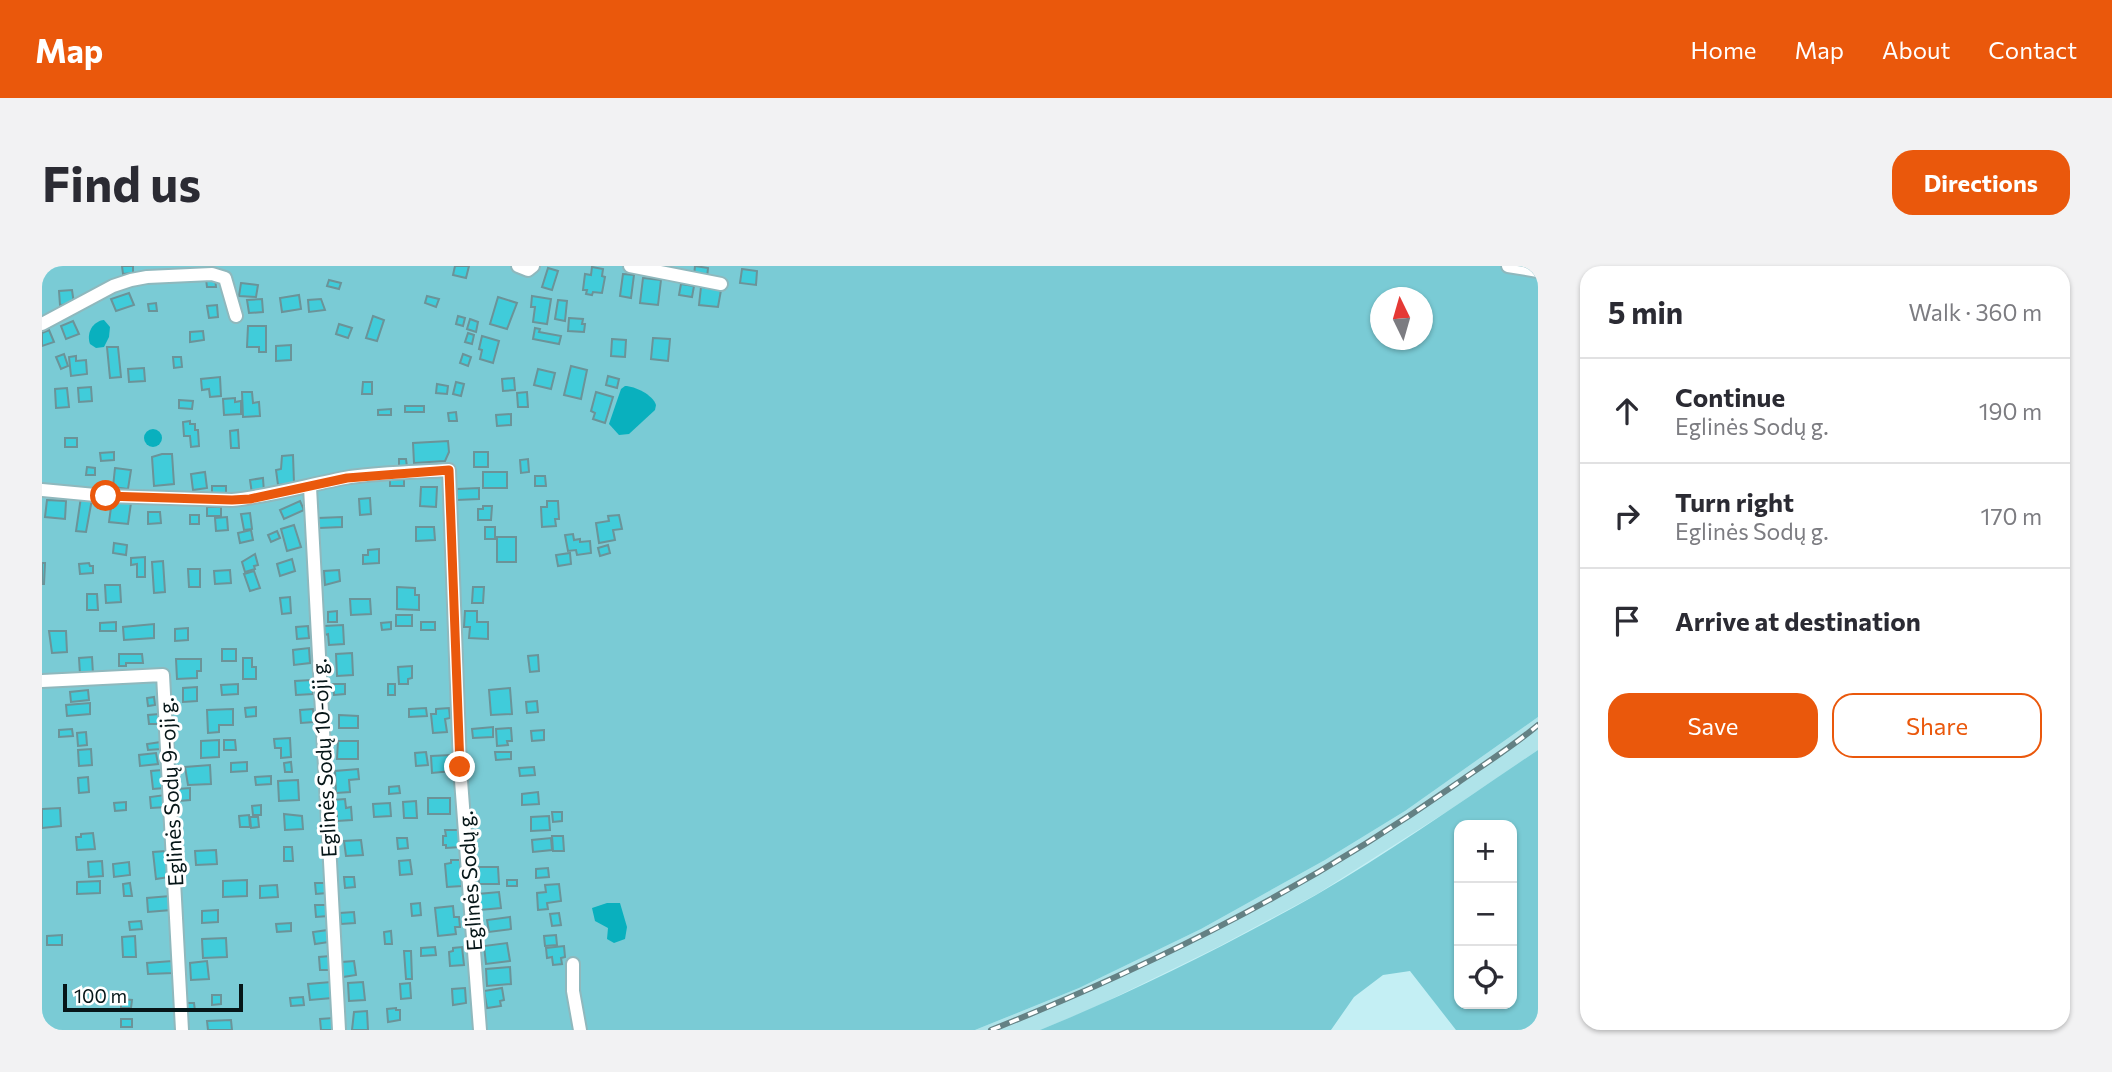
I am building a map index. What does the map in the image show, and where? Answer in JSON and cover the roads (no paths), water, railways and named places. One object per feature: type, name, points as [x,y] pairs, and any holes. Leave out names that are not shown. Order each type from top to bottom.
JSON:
[{"type":"street","points":[[518,266],[528,270],[533,266]]},
{"type":"street","points":[[630,266],[721,284]]},
{"type":"street","points":[[1508,266],[1538,271]]},
{"type":"street","points":[[42,324],[113,286],[147,277],[212,274],[225,278],[229,284],[236,316]]},
{"type":"street","name":"Eglinės Sodų g.","points":[[42,490],[106,496],[232,500],[377,474],[449,470],[460,767],[480,1030]]},
{"type":"street","name":"Eglinės Sodų 10-oji g.","points":[[310,487],[339,1030]]},
{"type":"street","name":"Eglinės Sodų 9-oji g.","points":[[42,681],[163,676],[182,1030]]},
{"type":"street","points":[[573,964],[573,991],[580,1030]]},
{"type":"railway","points":[[991,1030],[1113,978],[1289,889],[1401,821],[1538,725]]}]
